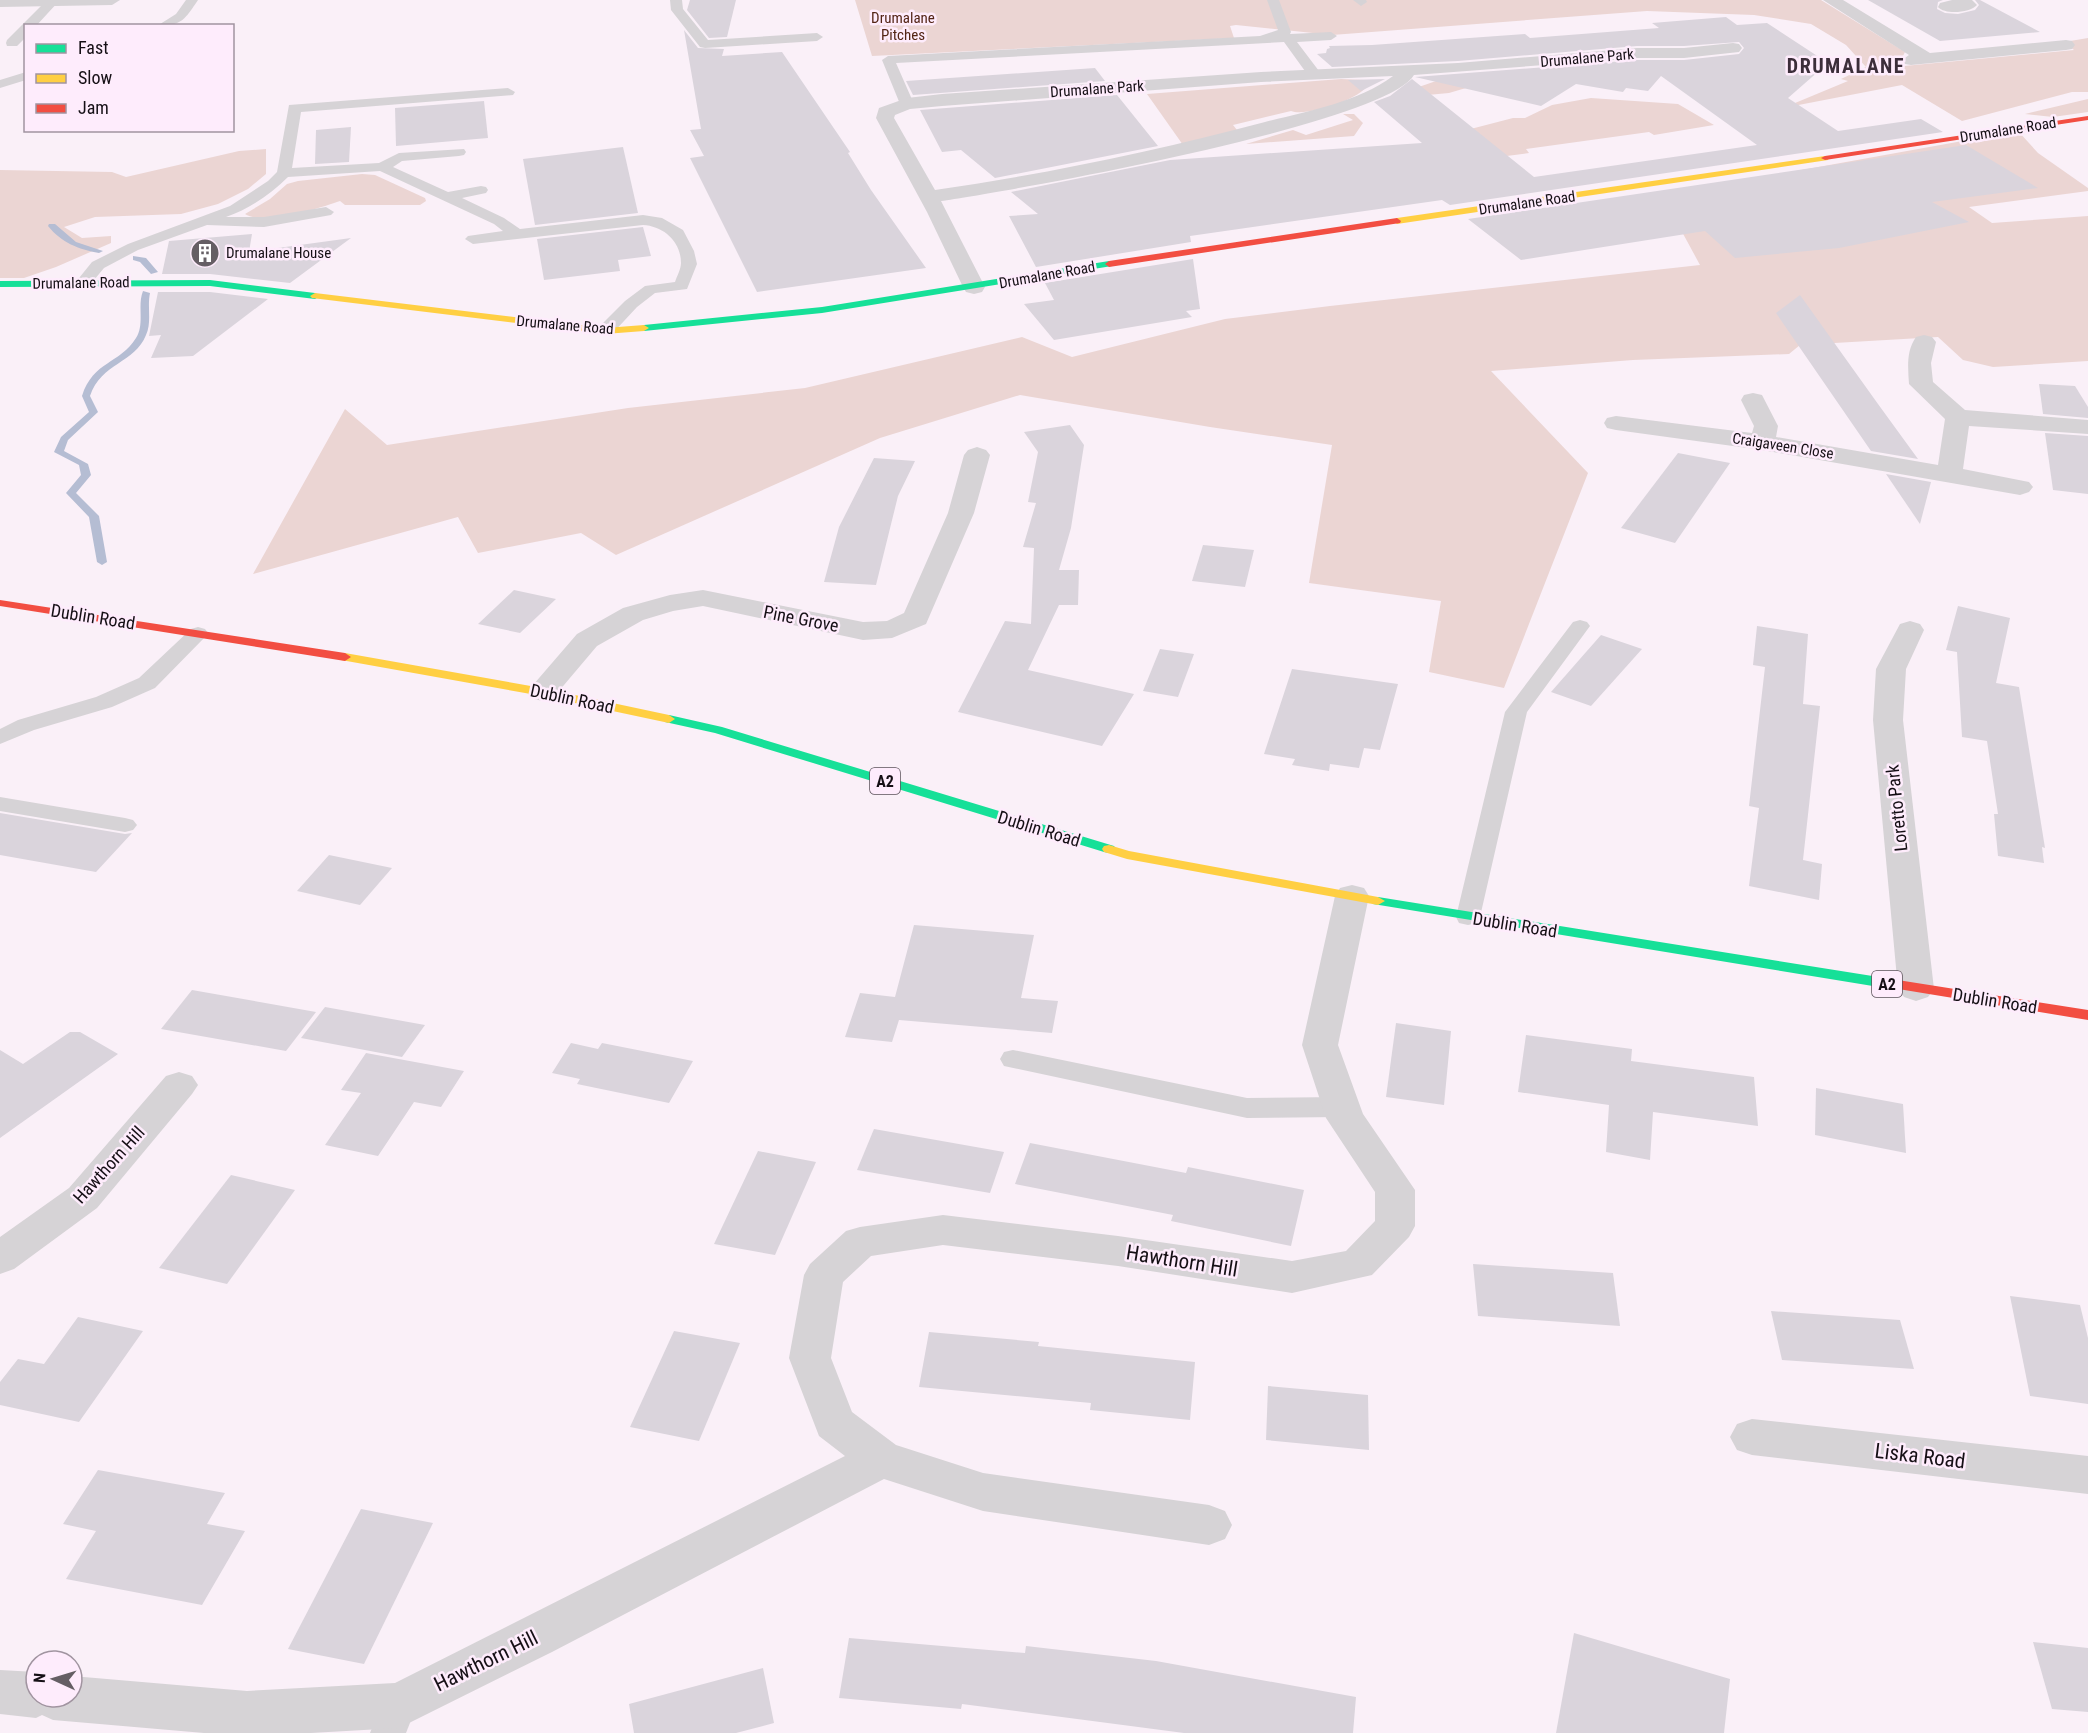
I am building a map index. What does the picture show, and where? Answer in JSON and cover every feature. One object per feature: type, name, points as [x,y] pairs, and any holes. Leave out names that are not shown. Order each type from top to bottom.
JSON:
[{"type":"main road","name":"Drumalane Road","points":[[0,284],[210,283],[605,331],[728,321],[810,311],[974,287],[1189,251],[1643,186],[2088,118]]},
{"type":"main road","name":"Dublin Road","points":[[0,603],[198,633],[542,692],[718,730],[1127,855],[1468,917],[2088,1015]]},
{"type":"street","points":[[0,2],[111,0]]},
{"type":"street","points":[[1832,0],[1918,59],[2066,45]]},
{"type":"street","name":"Drumalane Park","points":[[974,287],[885,118],[886,112],[908,104],[1733,48]]},
{"type":"street","points":[[928,197],[1067,174],[1244,134],[1365,98],[1395,85],[1405,75],[1405,72]]},
{"type":"street","points":[[1924,342],[1919,363],[1921,384],[1958,417],[2012,423],[2088,427]]},
{"type":"street","points":[[1753,400],[1766,426],[1762,442]]},
{"type":"street","points":[[1948,474],[1958,417]]},
{"type":"street","name":"Craigaveen Close","points":[[1616,423],[1762,442],[2019,487]]},
{"type":"street","name":"Pine Grove","points":[[542,692],[587,640],[633,614],[670,603],[703,598],[863,631],[892,629],[916,618],[961,513],[977,455]]},
{"type":"street","name":"Loretto Park","points":[[1910,630],[1891,669],[1888,720],[1916,988]]},
{"type":"street","name":"Hawthorn Hill","points":[[1209,1526],[983,1492],[880,1459],[834,1424],[810,1358],[824,1275],[860,1242],[943,1230],[1118,1251],[1292,1277],[1358,1264],[1395,1226],[1395,1190],[1345,1118],[1320,1045],[1352,896]]},
{"type":"street","name":"Hawthorn Hill","points":[[0,1258],[83,1198],[179,1085]]},
{"type":"street","name":"Liska Road","points":[[1752,1437],[2088,1476]]},
{"type":"street","name":"Hawthorn Hill","points":[[84,1700],[247,1714],[393,1719],[535,1637],[880,1459]]},
{"type":"street","points":[[0,1692],[24,1694]]},
{"type":"lane","points":[[167,24],[180,17],[192,0]]},
{"type":"lane","points":[[676,0],[677,10],[705,44],[817,37]]},
{"type":"lane","points":[[1261,39],[1285,32],[1273,0]]},
{"type":"lane","points":[[30,24],[53,1]]},
{"type":"lane","points":[[12,43],[24,30]]},
{"type":"lane","points":[[908,104],[896,83],[888,60],[1331,36]]},
{"type":"lane","points":[[1287,37],[1315,75]]},
{"type":"lane","points":[[0,84],[24,77]]},
{"type":"lane","points":[[83,283],[98,265],[133,247],[235,209],[273,184],[284,173],[292,133],[294,108],[508,92]]},
{"type":"lane","points":[[284,173],[382,167],[399,157],[459,153]]},
{"type":"lane","points":[[382,167],[499,221],[517,234]]},
{"type":"lane","points":[[446,197],[481,190]]},
{"type":"lane","points":[[202,221],[264,222],[326,212]]},
{"type":"lane","points":[[473,239],[643,220],[657,221],[675,230],[690,264],[681,286],[651,289],[631,304],[605,331]]},
{"type":"lane","points":[[1468,917],[1516,712],[1580,626]]},
{"type":"lane","points":[[0,737],[26,725],[104,702],[147,683],[198,633]]},
{"type":"lane","points":[[0,804],[125,825]]},
{"type":"lane","points":[[1013,1059],[1247,1108],[1341,1107]]},
{"type":"green space","name":"Drumalane Pitches","points":[[855,0],[1821,0],[1905,52],[1903,56],[1893,60],[1904,66],[2074,50],[2064,42],[2088,38],[2088,92],[2072,92],[1962,121],[1902,85],[1783,108],[1848,81],[1841,79],[1866,67],[1846,45],[1811,24],[1754,15],[1647,11],[1332,35],[1236,25],[1230,26],[1234,38],[872,56]]},
{"type":"green space","points":[[1341,79],[1364,80],[1368,85],[1363,91],[1332,106],[1308,112],[1291,111],[1233,125],[1237,130],[1183,145],[1147,94]]},
{"type":"green space","points":[[1439,80],[1466,88],[1449,93],[1384,99]]},
{"type":"green space","points":[[1591,98],[1678,104],[1714,125],[1654,135],[1649,132],[1526,149],[1529,153],[1445,164],[1463,131],[1513,118],[1525,118],[1552,105]]},
{"type":"green space","points":[[2088,99],[2088,112],[2053,117],[2025,114]]},
{"type":"green space","points":[[1343,114],[1354,114],[1363,123],[1354,136],[1246,144],[1293,130],[1306,135],[1353,120]]},
{"type":"green space","points":[[2018,131],[2038,153],[2088,188],[2088,191],[1969,207],[1992,223],[2088,216],[2088,361],[1993,367],[1963,360],[1938,337],[1800,345],[1789,354],[1633,360],[1491,371],[1588,473],[1504,688],[1429,672],[1441,601],[1309,583],[1332,445],[1020,395],[880,438],[616,555],[581,533],[478,553],[458,517],[253,574],[345,409],[387,445],[628,408],[805,388],[1022,337],[1072,357],[1225,319],[1700,265],[1662,195]]},
{"type":"green space","points":[[266,149],[266,174],[248,189],[218,204],[181,214],[95,217],[64,227],[82,238],[111,236],[111,243],[24,278],[0,278],[0,170],[112,172],[126,177],[239,151]]},
{"type":"green space","points":[[362,174],[375,175],[425,198],[426,201],[420,205],[345,205],[340,201],[278,217],[254,217],[245,214],[270,199],[287,184]]},
{"type":"building","points":[[690,0],[736,0],[727,37],[709,38],[687,10]]},
{"type":"building","points":[[1868,0],[1943,0],[1938,2],[1937,9],[1945,13],[1958,14],[1975,10],[1979,5],[1975,0],[1980,0],[2040,32],[1940,41]]},
{"type":"building","points":[[1726,17],[1737,25],[1767,23],[1828,63],[1788,98],[1838,131],[1921,119],[1943,132],[1450,205],[1442,200],[1190,236],[1191,242],[1036,267],[1009,216],[1038,214],[1011,192],[1170,160],[1422,143],[1374,102],[1390,96],[1412,79],[1534,177],[1757,145],[1661,76],[1648,91],[1626,88],[1623,92],[1576,84],[1541,106],[1415,77],[1637,60],[1684,60],[1739,54],[1744,48],[1739,42],[1684,46],[1637,46],[1458,61],[1332,67],[1317,54],[1326,53],[1329,46],[1525,34],[1530,38],[1659,28],[1652,23]]},
{"type":"building","points":[[684,30],[698,48],[724,49],[722,56],[782,52],[850,152],[848,153],[871,190],[926,268],[757,292],[690,158],[704,156],[690,130],[701,129]]},
{"type":"building","points":[[1095,68],[1105,81],[913,95],[906,81]]},
{"type":"building","points":[[1385,79],[1361,91],[1348,80]]},
{"type":"building","points":[[1117,95],[1158,146],[995,178],[961,150],[942,152],[920,110]]},
{"type":"building","points":[[484,101],[488,138],[396,146],[395,108]]},
{"type":"building","points":[[351,127],[349,162],[315,164],[316,130]]},
{"type":"building","points":[[1966,145],[2038,188],[1932,202],[1969,222],[1839,248],[1735,258],[1705,231],[1521,260],[1468,219]]},
{"type":"building","points":[[623,147],[638,213],[535,225],[523,159]]},
{"type":"building","points":[[643,227],[651,256],[618,260],[620,271],[544,280],[537,239]]},
{"type":"building","points":[[252,234],[249,252],[351,238],[290,283],[210,274],[162,274],[169,241]]},
{"type":"building","points":[[1193,259],[1200,309],[1186,311],[1192,317],[1054,340],[1024,304],[1054,300],[1045,283]]},
{"type":"building","points":[[158,292],[210,292],[268,299],[193,356],[151,358],[161,335],[149,336]]},
{"type":"building","points":[[1800,295],[1918,459],[1871,451],[1776,313]]},
{"type":"building","points":[[2039,384],[2075,386],[2088,407],[2088,418],[2043,414]]},
{"type":"building","points":[[1070,425],[1084,445],[1071,528],[1059,570],[1079,570],[1078,605],[1059,605],[1028,670],[1134,694],[1102,746],[958,712],[1005,621],[1031,624],[1034,548],[1023,547],[1036,503],[1028,502],[1038,452],[1024,432]]},
{"type":"building","points":[[2045,433],[2088,436],[2088,494],[2053,490]]},
{"type":"building","points":[[1678,453],[1730,463],[1675,543],[1621,528]]},
{"type":"building","points":[[874,458],[915,461],[898,496],[876,585],[824,582],[839,527]]},
{"type":"building","points":[[1886,474],[1931,482],[1920,524]]},
{"type":"building","points":[[1203,545],[1254,550],[1245,587],[1192,581]]},
{"type":"building","points":[[514,590],[556,599],[520,633],[478,624]]},
{"type":"building","points":[[1958,606],[2010,618],[1996,683],[2019,687],[2045,848],[2042,847],[2044,863],[1998,856],[1994,814],[1998,814],[1987,741],[1962,737],[1957,652],[1946,650]]},
{"type":"building","points":[[1757,626],[1808,634],[1803,704],[1820,706],[1803,860],[1822,864],[1819,900],[1749,886],[1759,808],[1749,806],[1765,667],[1753,665]]},
{"type":"building","points":[[1601,635],[1642,649],[1591,706],[1551,692]]},
{"type":"building","points":[[1160,649],[1194,654],[1178,697],[1143,691]]},
{"type":"building","points":[[1292,669],[1398,684],[1380,750],[1364,748],[1359,768],[1330,764],[1329,771],[1292,765],[1295,759],[1264,754]]},
{"type":"building","points":[[0,813],[125,834],[132,833],[96,872],[0,855]]},
{"type":"building","points":[[329,855],[392,868],[360,905],[297,891]]},
{"type":"building","points":[[914,925],[1034,935],[1021,998],[1058,1001],[1052,1033],[899,1020],[892,1042],[845,1037],[860,993],[895,997]]},
{"type":"building","points":[[192,990],[316,1012],[286,1051],[161,1029]]},
{"type":"building","points":[[325,1007],[425,1025],[402,1057],[301,1038]]},
{"type":"building","points":[[1396,1023],[1451,1031],[1444,1105],[1386,1097]]},
{"type":"building","points":[[70,1032],[80,1032],[118,1054],[0,1138],[0,1050],[23,1064]]},
{"type":"building","points":[[1526,1035],[1632,1049],[1631,1061],[1754,1077],[1758,1126],[1653,1112],[1650,1160],[1606,1152],[1609,1105],[1518,1092]]},
{"type":"building","points":[[571,1043],[598,1049],[602,1043],[693,1061],[669,1103],[577,1084],[580,1079],[552,1073]]},
{"type":"building","points":[[366,1053],[464,1071],[441,1107],[414,1102],[378,1156],[325,1145],[361,1093],[341,1090]]},
{"type":"building","points":[[1816,1088],[1903,1104],[1906,1153],[1815,1135]]},
{"type":"building","points":[[874,1129],[1004,1152],[990,1193],[857,1170]]},
{"type":"building","points":[[1030,1143],[1186,1173],[1188,1167],[1304,1190],[1291,1246],[1171,1221],[1173,1215],[1015,1184]]},
{"type":"building","points":[[758,1151],[816,1162],[775,1255],[714,1244]]},
{"type":"building","points":[[231,1175],[295,1190],[227,1284],[159,1268]]},
{"type":"building","points":[[1473,1264],[1613,1273],[1620,1326],[1478,1316]]},
{"type":"building","points":[[2010,1296],[2080,1305],[2088,1338],[2088,1404],[2030,1396]]},
{"type":"building","points":[[1771,1311],[1900,1320],[1914,1369],[1782,1360]]},
{"type":"building","points":[[78,1317],[143,1331],[79,1422],[0,1405],[0,1382],[18,1359],[44,1364]]},
{"type":"building","points":[[674,1331],[740,1343],[699,1441],[630,1427]]},
{"type":"building","points":[[929,1332],[1039,1342],[1038,1346],[1195,1362],[1190,1420],[1090,1410],[1091,1403],[919,1387]]},
{"type":"building","points":[[1268,1386],[1368,1395],[1369,1450],[1266,1440]]},
{"type":"building","points":[[98,1470],[225,1493],[207,1524],[245,1531],[202,1605],[66,1579],[96,1531],[63,1524]]},
{"type":"building","points":[[361,1509],[433,1523],[364,1664],[288,1649]]},
{"type":"building","points":[[1574,1633],[1730,1679],[1724,1733],[1556,1733]]},
{"type":"building","points":[[849,1638],[1025,1653],[1026,1646],[1156,1661],[1356,1697],[1353,1733],[1184,1733],[962,1704],[961,1709],[839,1698]]},
{"type":"building","points":[[2033,1642],[2088,1648],[2088,1712],[2052,1709]]},
{"type":"building","points":[[763,1668],[774,1723],[736,1733],[634,1733],[629,1704]]},
{"type":"waterway","points":[[52,226],[73,243],[99,251]]},
{"type":"waterway","points":[[136,258],[143,260],[154,272]]},
{"type":"waterway","points":[[102,562],[94,516],[71,493],[86,475],[83,464],[59,452],[64,439],[94,412],[86,396],[93,379],[130,350],[143,334],[146,293]]},
{"type":"traffic: fast","points":[[644,328],[822,310],[1109,264]]},
{"type":"traffic: fast","points":[[0,284],[210,283],[315,296]]},
{"type":"traffic: fast","points":[[669,719],[718,730],[1109,849]]},
{"type":"traffic: fast","points":[[1378,901],[1885,983]]},
{"type":"traffic: slow","points":[[1397,221],[1825,158]]},
{"type":"traffic: slow","points":[[315,296],[605,331],[644,328]]},
{"type":"traffic: slow","points":[[345,657],[542,692],[669,719]]},
{"type":"traffic: slow","points":[[1109,849],[1127,855],[1378,901]]},
{"type":"traffic: jam","points":[[1825,158],[2088,118]]},
{"type":"traffic: jam","points":[[1109,264],[1397,221]]},
{"type":"traffic: jam","points":[[0,603],[345,657]]},
{"type":"traffic: jam","points":[[1885,983],[2088,1015]]},
{"type":"place","name":"Drumalane House","points":[[205,253]]},
{"type":"district","name":"DRUMALANE","points":[[1846,66]]}]
